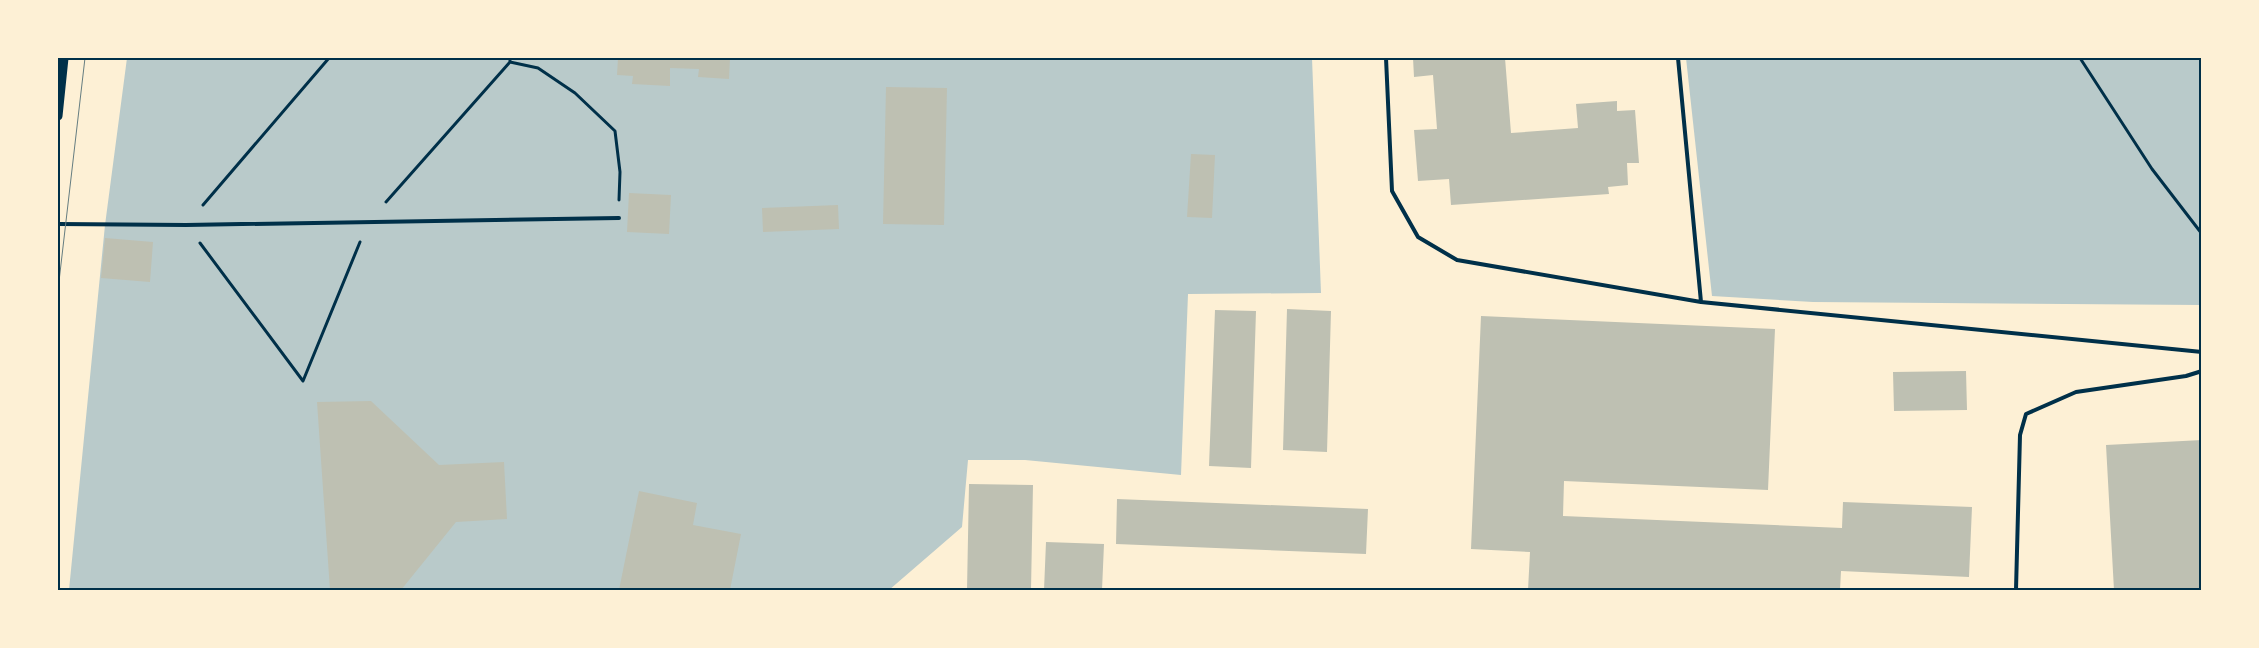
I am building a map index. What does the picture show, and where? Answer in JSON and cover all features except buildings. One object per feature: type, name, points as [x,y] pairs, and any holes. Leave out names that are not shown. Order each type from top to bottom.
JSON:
[{"type":"street","points":[[58,116],[64,58]]},
{"type":"lane","points":[[1386,58],[1392,191],[1418,237],[1457,260],[1701,302],[2202,352]]},
{"type":"lane","points":[[1678,58],[1701,302]]},
{"type":"lane","points":[[58,224],[186,225],[619,218]]},
{"type":"lane","points":[[2016,590],[2020,435],[2026,414],[2076,392],[2186,376],[2202,371]]},
{"type":"path","points":[[186,225],[329,58]]},
{"type":"path","points":[[510,58],[510,62],[538,68],[575,92],[615,131],[620,172],[619,218]]},
{"type":"path","points":[[2080,58],[2152,169],[2202,234]]},
{"type":"shaded area","points":[[127,58],[1312,58],[1321,293],[1188,294],[1181,475],[1025,460],[968,460],[962,527],[889,590],[69,590],[105,225]]},
{"type":"shaded area","points":[[1686,58],[2201,58],[2201,305],[1813,302],[1712,296]]},
{"type":"tram line","points":[[58,290],[85,58]]}]
